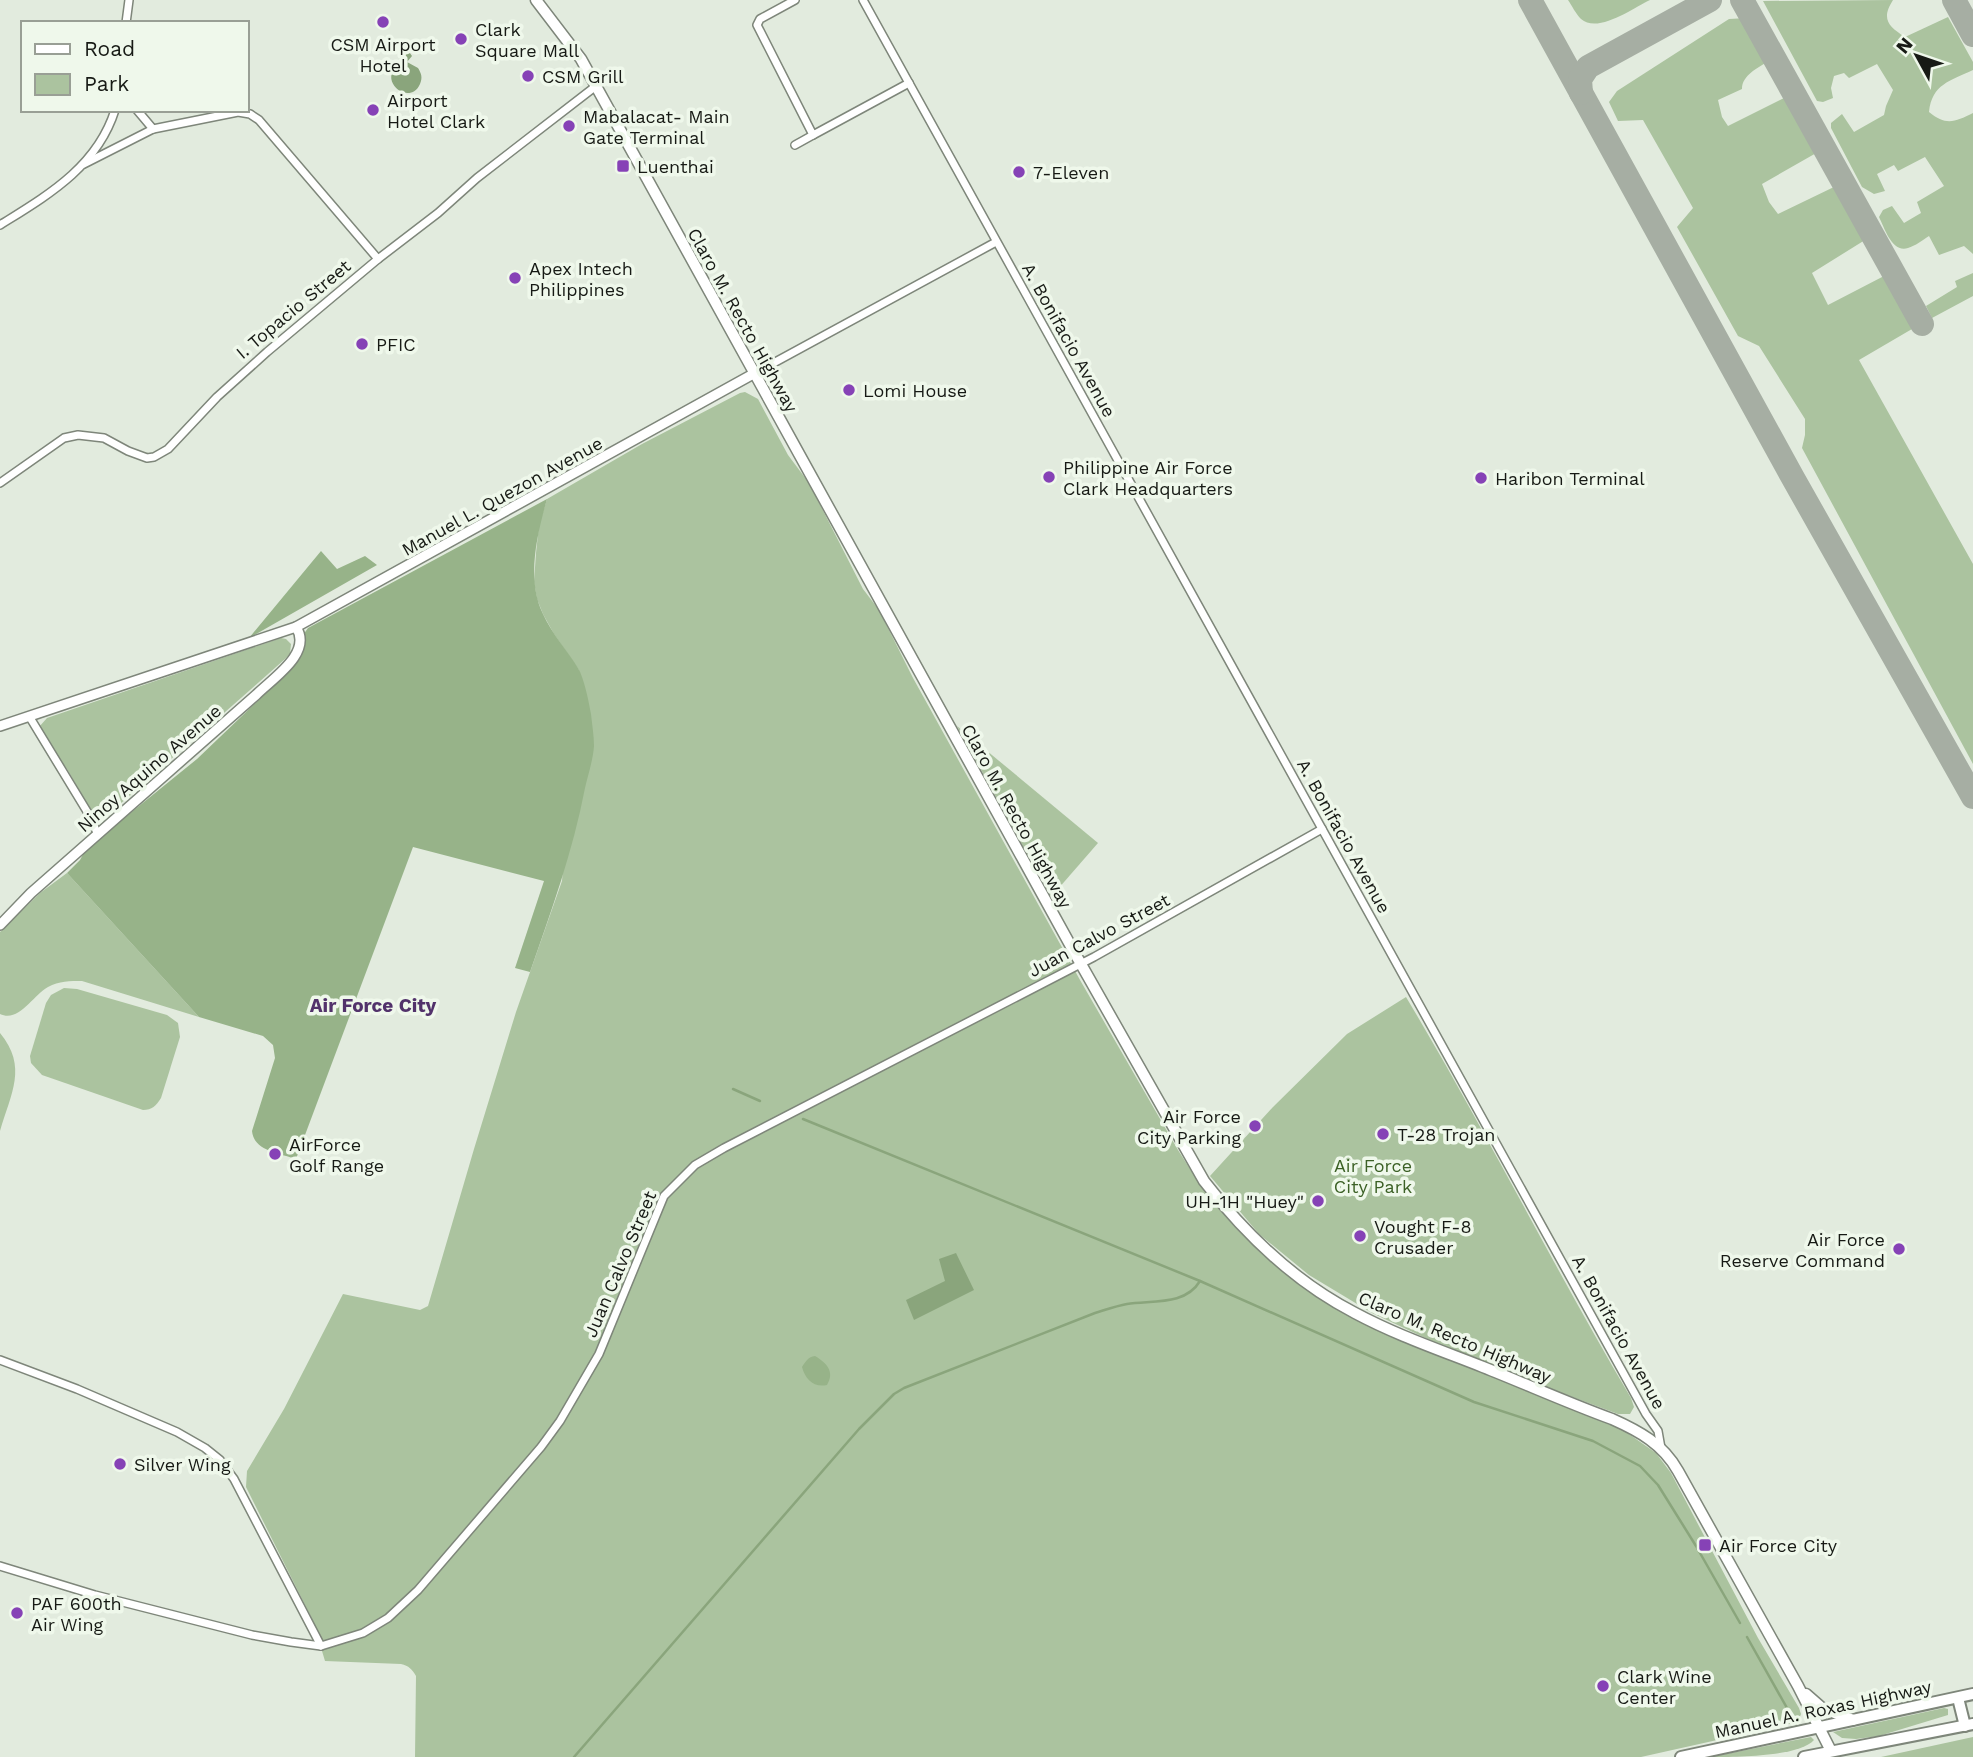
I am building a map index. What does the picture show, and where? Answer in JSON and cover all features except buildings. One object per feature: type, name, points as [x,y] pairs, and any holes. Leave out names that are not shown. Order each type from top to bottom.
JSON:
[{"type":"main road","name":"Claro M. Recto Highway","points":[[537,0],[567,38],[596,86],[1081,964],[1204,1181],[1242,1227],[1286,1268],[1334,1302],[1373,1322],[1612,1419],[1642,1434],[1661,1448]]},
{"type":"main road","name":"A. Bonifacio Avenue","points":[[1661,1448],[1678,1471],[1798,1686],[1831,1751]]},
{"type":"main road","name":"A. Bonifacio Avenue","points":[[1798,1686],[1822,1708],[1854,1720]]},
{"type":"main road","name":"Manuel A. Roxas Highway","points":[[1681,1757],[1973,1695]]},
{"type":"main road","points":[[1804,1757],[1969,1725],[1958,1698]]},
{"type":"street","points":[[126,21],[129,0]]},
{"type":"street","points":[[795,0],[760,19],[757,25],[813,135]]},
{"type":"street","name":"A. Bonifacio Avenue","points":[[863,0],[1657,1432],[1661,1448]]},
{"type":"street","points":[[795,145],[909,83]]},
{"type":"street","name":"I. Topacio Street","points":[[0,483],[64,438],[78,435],[104,438],[147,458],[168,449],[241,374],[477,178],[596,86]]},
{"type":"street","points":[[0,225],[44,198],[84,164],[104,140],[114,112]]},
{"type":"street","points":[[139,112],[153,129]]},
{"type":"street","points":[[84,164],[153,129],[238,112],[250,114],[259,120],[378,259]]},
{"type":"street","name":"Manuel L. Quezon Avenue","points":[[0,726],[296,627],[996,242]]},
{"type":"street","name":"Ninoy Aquino Avenue","points":[[0,925],[31,892],[290,663],[300,648],[301,637],[296,627]]},
{"type":"street","points":[[29,716],[91,818],[97,833]]},
{"type":"street","name":"Juan Calvo Street","points":[[0,1566],[96,1595],[253,1635],[321,1646],[363,1633],[388,1618],[418,1591],[560,1421],[599,1354],[664,1196],[695,1165],[1081,964],[1322,829]]},
{"type":"street","points":[[0,1360],[78,1389],[177,1432],[220,1460],[234,1479],[321,1646]]},
{"type":"green space","points":[[1568,0],[1650,0],[1606,22],[1588,23],[1581,19]]},
{"type":"green space","points":[[1893,0],[1887,17],[1888,22],[1899,33],[1905,37],[1948,17],[1973,62],[1973,70],[1938,89],[1929,112],[1946,121],[1961,119],[1973,113],[1973,254],[1964,246],[1939,255],[1929,236],[1908,248],[1902,249],[1893,244],[1879,217],[1883,210],[1892,206],[1904,223],[1921,213],[1917,202],[1944,186],[1925,157],[1898,171],[1894,165],[1877,174],[1885,191],[1874,194],[1862,187],[1831,128],[1831,123],[1842,114],[1854,132],[1884,115],[1893,90],[1877,64],[1849,78],[1844,73],[1834,76],[1831,88],[1833,98],[1817,101],[1763,1]]},
{"type":"green space","points":[[1747,18],[1770,60],[1748,76],[1742,89],[1718,100],[1722,117],[1728,126],[1788,96],[1818,152],[1762,184],[1769,202],[1778,214],[1836,186],[1865,240],[1812,273],[1828,305],[1884,276],[1912,329],[1859,360],[1973,564],[1973,764],[1802,448],[1805,419],[1759,346],[1738,336],[1677,227],[1693,208],[1643,120],[1618,121],[1609,102],[1617,91],[1729,19]]},
{"type":"green space","points":[[1973,273],[1973,296],[1932,318],[1926,306],[1957,287],[1955,281]]},
{"type":"green space","points":[[745,392],[758,399],[788,455],[809,483],[863,589],[879,610],[913,678],[1080,980],[1178,1150],[1216,1205],[1263,1255],[1322,1300],[1454,1361],[1600,1419],[1626,1432],[1656,1453],[1671,1473],[1758,1638],[1799,1708],[1801,1714],[1798,1722],[1641,1757],[415,1757],[416,1676],[412,1670],[401,1664],[325,1661],[313,1621],[246,1487],[247,1471],[284,1409],[343,1294],[420,1310],[428,1306],[516,1012],[562,881],[579,670],[554,634],[537,599],[534,582],[536,553],[539,525],[547,499],[642,444]]},
{"type":"green space","points":[[281,638],[291,644],[290,654],[216,720],[194,733],[167,764],[106,816],[98,816],[92,812],[67,769],[41,734],[39,727],[47,718]]},
{"type":"green space","points":[[957,726],[1098,843],[1051,897]]},
{"type":"green space","points":[[67,873],[199,1017],[82,981],[52,985],[20,1012],[7,1016],[0,1014],[0,932],[40,893]]},
{"type":"green space","points":[[64,988],[77,989],[167,1015],[178,1023],[180,1037],[161,1098],[154,1107],[143,1110],[42,1075],[31,1063],[30,1056],[46,1003],[51,995]]},
{"type":"green space","name":"Air Force City Park","points":[[1406,997],[1631,1398],[1634,1407],[1630,1414],[1618,1414],[1466,1357],[1372,1313],[1309,1275],[1259,1234],[1210,1176],[1273,1107],[1347,1034]]},
{"type":"green space","points":[[0,1033],[13,1057],[15,1080],[0,1131]]},
{"type":"green space","points":[[1948,1709],[1948,1715],[1879,1736],[1842,1738],[1833,1732]]},
{"type":"green space","points":[[1811,1737],[1814,1740],[1806,1746],[1781,1753],[1711,1757]]},
{"type":"green space","points":[[1973,1737],[1973,1757],[1881,1757]]},
{"type":"shaded area","points":[[407,49],[412,56],[407,62],[421,73],[420,84],[415,91],[408,93],[396,88],[391,75],[395,68],[404,62],[399,59],[400,52]]},
{"type":"shaded area","points":[[547,499],[537,542],[535,586],[547,621],[582,678],[591,714],[594,746],[568,858],[530,972],[515,968],[544,881],[413,847],[296,1159],[268,1150],[257,1143],[252,1131],[275,1058],[273,1045],[263,1036],[199,1017],[67,873],[80,860],[86,849],[197,759],[290,670],[302,655],[303,635],[308,628]]},
{"type":"shaded area","points":[[321,551],[337,569],[365,556],[377,565],[249,638]]},
{"type":"shaded area","points":[[956,1253],[974,1290],[914,1320],[906,1300],[945,1281],[939,1259]]},
{"type":"shaded area","points":[[815,1356],[830,1372],[827,1385],[814,1384],[803,1371],[802,1367],[806,1361]]},
{"type":"waterway","points":[[733,1089],[760,1101]]},
{"type":"waterway","points":[[803,1119],[1200,1281]]},
{"type":"waterway","points":[[574,1757],[859,1429],[894,1394],[1095,1313],[1127,1304],[1157,1302],[1186,1295],[1200,1281],[1474,1402],[1593,1441],[1640,1466],[1658,1485],[1740,1623]]},
{"type":"waterway","points":[[1747,1637],[1796,1724]]},
{"type":"taxiway","points":[[1530,0],[1793,478],[1973,797]]},
{"type":"taxiway","points":[[1581,93],[1580,79],[1588,67],[1710,0]]},
{"type":"taxiway","points":[[1742,0],[1922,324]]},
{"type":"taxiway","points":[[1954,0],[1973,35]]},
{"type":"place","name":"CSM Airport Hotel","points":[[383,22]]},
{"type":"place","name":"Clark Square Mall","points":[[461,39]]},
{"type":"place","name":"CSM Grill","points":[[528,76]]},
{"type":"place","name":"Airport Hotel Clark","points":[[373,110]]},
{"type":"place","name":"Mabalacat- Main Gate Terminal","points":[[569,126]]},
{"type":"place","name":"Luenthai","points":[[623,166]]},
{"type":"place","name":"7-Eleven","points":[[1019,172]]},
{"type":"place","name":"Apex Intech Philippines","points":[[515,278]]},
{"type":"place","name":"PFIC","points":[[362,344]]},
{"type":"place","name":"Lomi House","points":[[849,390]]},
{"type":"place","name":"Philippine Air Force Clark Headquarters","points":[[1049,477]]},
{"type":"place","name":"Haribon Terminal","points":[[1481,478]]},
{"type":"place","name":"Air Force City Parking","points":[[1255,1126]]},
{"type":"place","name":"T-28 Trojan","points":[[1383,1134]]},
{"type":"place","name":"AirForce Golf Range","points":[[275,1154]]},
{"type":"place","name":"UH-1H \"Huey\"","points":[[1318,1201]]},
{"type":"place","name":"Vought F-8 Crusader","points":[[1360,1236]]},
{"type":"place","name":"Air Force Reserve Command","points":[[1899,1249]]},
{"type":"place","name":"Silver Wing","points":[[120,1464]]},
{"type":"place","name":"Air Force City","points":[[1705,1545]]},
{"type":"place","name":"PAF 600th Air Wing","points":[[17,1613]]},
{"type":"place","name":"Clark Wine Center","points":[[1603,1686]]},
{"type":"district","name":"Air Force City","points":[[373,1005]]}]
